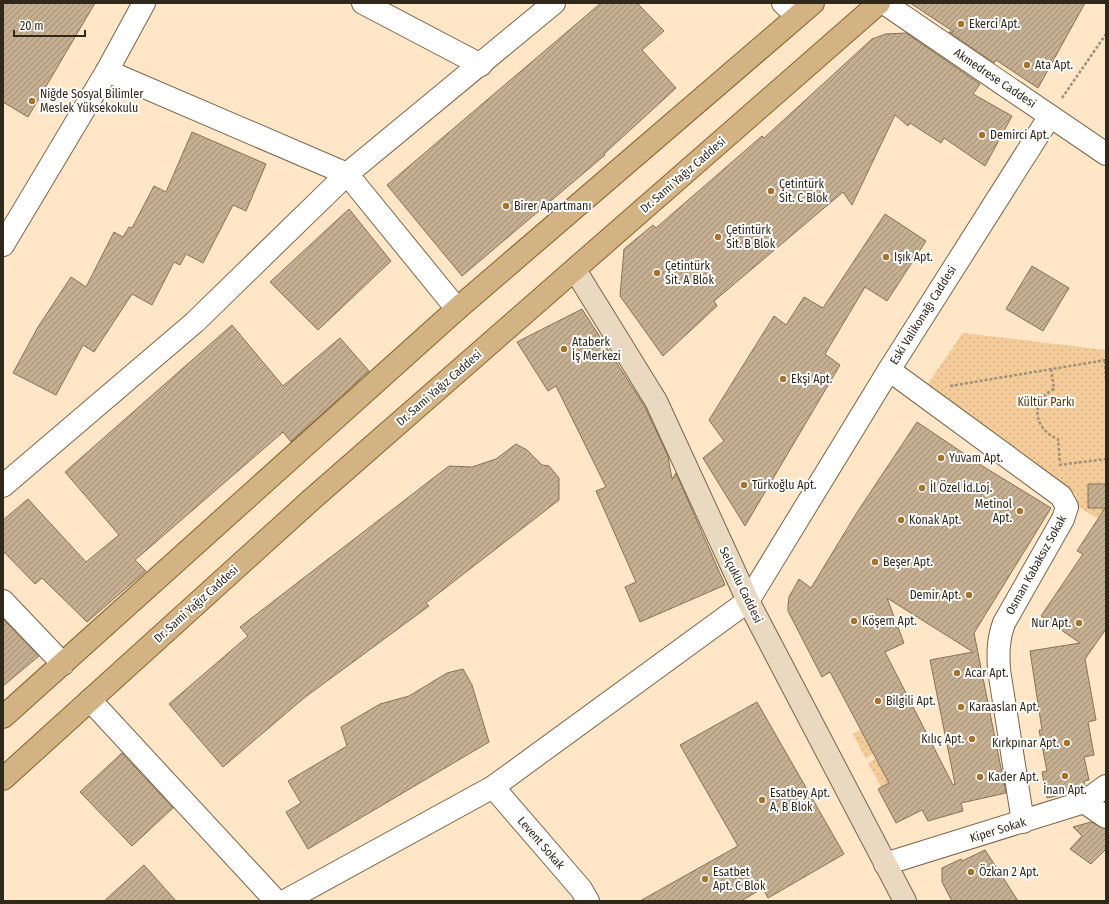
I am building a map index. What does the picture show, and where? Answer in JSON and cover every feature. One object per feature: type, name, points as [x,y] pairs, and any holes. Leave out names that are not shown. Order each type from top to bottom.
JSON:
[{"type":"main road","name":"Dr. Sami Yağız Caddesi","points":[[3,779],[311,500],[879,3]]},
{"type":"main road","points":[[3,717],[457,309],[798,7]]},
{"type":"main road","name":"Selçuklu Caddesi","points":[[574,270],[656,400],[748,601],[905,901]]},
{"type":"street","points":[[3,244],[107,71],[144,3]]},
{"type":"street","points":[[363,3],[481,65]]},
{"type":"street","points":[[3,486],[196,322],[347,174],[481,65],[554,3]]},
{"type":"street","name":"Akmedrese Caddesi","points":[[884,3],[1106,154]]},
{"type":"street","points":[[107,71],[347,174],[457,309]]},
{"type":"street","name":"Eski Valikonağı Caddesi","points":[[748,601],[889,370],[1050,116]]},
{"type":"street","name":"Osman Kabaksız Sokak","points":[[889,370],[1047,485],[1061,496],[1067,507],[1063,519],[1004,623],[999,637],[998,651],[1024,822]]},
{"type":"street","points":[[3,601],[63,664]]},
{"type":"street","points":[[285,901],[493,787],[748,601]]},
{"type":"street","points":[[90,700],[276,901]]},
{"type":"street","name":"Kiper Sokak","points":[[885,864],[1024,822],[1084,802],[1106,786]]},
{"type":"street","name":"Levent Sokak","points":[[493,787],[581,889],[588,901]]},
{"type":"street","points":[[1084,802],[1106,818]]},
{"type":"path","points":[[1050,116],[1106,34]]},
{"type":"path","points":[[926,397],[938,388],[1105,361],[1106,381]]},
{"type":"path","points":[[1047,485],[1060,463],[1058,439],[1043,431],[1039,423],[1039,402],[1044,395],[1054,389],[1051,369]]},
{"type":"path","points":[[1060,463],[1106,459]]},
{"type":"green space","name":"Kültür Parkı","points":[[963,333],[1106,350],[1106,517],[1097,518],[1072,503],[1076,495],[924,389]]},
{"type":"green space","points":[[860,730],[869,745],[872,744],[876,752],[866,759],[853,734]]},
{"type":"green space","points":[[878,757],[889,783],[881,787],[868,763]]},
{"type":"building","points":[[3,3],[95,3],[28,117],[3,102]]},
{"type":"building","points":[[601,3],[637,3],[664,31],[642,50],[676,88],[604,154],[605,155],[462,276],[387,185]]},
{"type":"building","name":"Ata Apt.","points":[[910,3],[1085,3],[1038,88],[996,60],[994,63],[949,32],[954,32]]},
{"type":"building","points":[[906,33],[980,84],[973,94],[1012,116],[985,166],[944,138],[941,143],[910,123],[908,126],[895,115],[852,205],[843,192],[714,301],[717,306],[663,356],[620,296],[624,249],[653,225],[656,228],[762,136],[764,138],[872,39],[886,34]]},
{"type":"building","points":[[192,132],[266,164],[246,211],[233,205],[203,263],[186,254],[180,265],[174,262],[152,305],[132,294],[94,352],[83,345],[56,395],[13,373],[38,327],[71,277],[86,287],[114,232],[123,237],[129,227],[132,228],[154,186],[166,192]]},
{"type":"building","points":[[349,209],[391,261],[318,330],[270,282]]},
{"type":"building","points":[[885,214],[926,241],[887,301],[865,287],[825,354],[840,365],[745,526],[703,458],[724,441],[709,420],[774,316],[786,325],[804,297],[823,308]]},
{"type":"building","points":[[1032,266],[1069,288],[1043,331],[1006,309]]},
{"type":"building","points":[[582,309],[645,407],[668,456],[672,479],[676,473],[725,585],[640,622],[625,587],[636,582],[596,491],[606,487],[556,386],[548,391],[517,342]]},
{"type":"building","points":[[232,325],[283,386],[340,338],[369,371],[291,442],[283,432],[135,560],[146,571],[87,622],[42,578],[35,584],[3,551],[3,520],[28,499],[86,562],[119,535],[65,472]]},
{"type":"building","points":[[917,422],[984,467],[1051,508],[974,633],[1006,793],[961,803],[963,811],[928,821],[922,810],[896,823],[878,789],[889,783],[830,672],[822,677],[788,611],[789,597],[799,579],[811,588],[856,514]],"holes":[[[887,598],[973,652],[930,660],[955,784],[953,785],[885,652],[904,643]]]},
{"type":"building","points":[[516,444],[527,450],[542,465],[549,466],[559,478],[559,500],[426,603],[429,606],[304,698],[223,767],[169,704],[248,636],[240,627],[449,466],[472,467],[496,459]]},
{"type":"building","points":[[1088,484],[1106,484],[1106,629],[1085,659],[1096,720],[1088,722],[1094,755],[1084,757],[1089,780],[1084,781],[1085,786],[1078,791],[1047,798],[1042,772],[1047,771],[1039,730],[1042,730],[1030,651],[1080,643],[1041,616],[1083,554],[1077,551],[1105,508],[1088,508]]},
{"type":"building","points":[[3,619],[39,656],[3,686]]},
{"type":"building","points":[[463,669],[472,685],[489,742],[308,849],[286,812],[301,803],[288,781],[347,746],[341,727],[380,704],[409,696],[447,673]]},
{"type":"building","name":"Esatbey Apt. A, B Blok","points":[[757,702],[844,854],[768,898],[763,888],[741,901],[640,901],[738,846],[680,745]]},
{"type":"building","points":[[122,753],[173,808],[132,846],[80,792]]},
{"type":"building","points":[[1091,822],[1106,829],[1106,849],[1091,864],[1070,849],[1082,836],[1073,827]]},
{"type":"building","name":"Özkan 2 Apt.","points":[[985,850],[1018,901],[952,901],[942,882],[942,868],[961,859],[962,861]]},
{"type":"building","points":[[144,865],[176,901],[104,901]]},
{"type":"place","name":"Ekerci Apt.","points":[[961,24]]},
{"type":"place","name":"Ata Apt.","points":[[1027,65]]},
{"type":"place","name":"Niğde Sosyal Bilimler Meslek Yüksekokulu","points":[[32,101]]},
{"type":"place","name":"Demirci Apt.","points":[[982,135]]},
{"type":"place","name":"Çetintürk Sit. C Blok","points":[[771,191]]},
{"type":"place","name":"Birer Apartmanı","points":[[506,206]]},
{"type":"place","name":"Çetintürk Sit. B Blok","points":[[718,237]]},
{"type":"place","name":"Işık Apt.","points":[[886,257]]},
{"type":"place","name":"Çetintürk Sit. A Blok","points":[[657,273]]},
{"type":"place","name":"Ataberk İş Merkezi","points":[[564,349]]},
{"type":"place","name":"Ekşi Apt.","points":[[783,379]]},
{"type":"place","name":"Yuvam Apt.","points":[[941,458]]},
{"type":"place","name":"Türkoğlu Apt.","points":[[744,485]]},
{"type":"place","name":"İl Özel İd.Loj.","points":[[922,488]]},
{"type":"place","name":"Metinol Apt.","points":[[1020,511]]},
{"type":"place","name":"Konak Apt.","points":[[901,520]]},
{"type":"place","name":"Beşer Apt.","points":[[875,562]]},
{"type":"place","name":"Demir Apt.","points":[[969,595]]},
{"type":"place","name":"Köşem Apt.","points":[[854,621]]},
{"type":"place","name":"Nur Apt.","points":[[1079,623]]},
{"type":"place","name":"Acar Apt.","points":[[957,673]]},
{"type":"place","name":"Bilgili Apt.","points":[[878,701]]},
{"type":"place","name":"Karaaslan Apt.","points":[[961,707]]},
{"type":"place","name":"Kılıç Apt.","points":[[972,739]]},
{"type":"place","name":"Kırkpınar Apt.","points":[[1067,743]]},
{"type":"place","name":"İnan Apt.","points":[[1065,776]]},
{"type":"place","name":"Kader Apt.","points":[[980,777]]},
{"type":"place","name":"Esatbey Apt. A, B Blok","points":[[762,800]]},
{"type":"place","name":"Özkan 2 Apt.","points":[[971,872]]},
{"type":"place","name":"Esatbet Apt. C Blok","points":[[705,879]]}]
